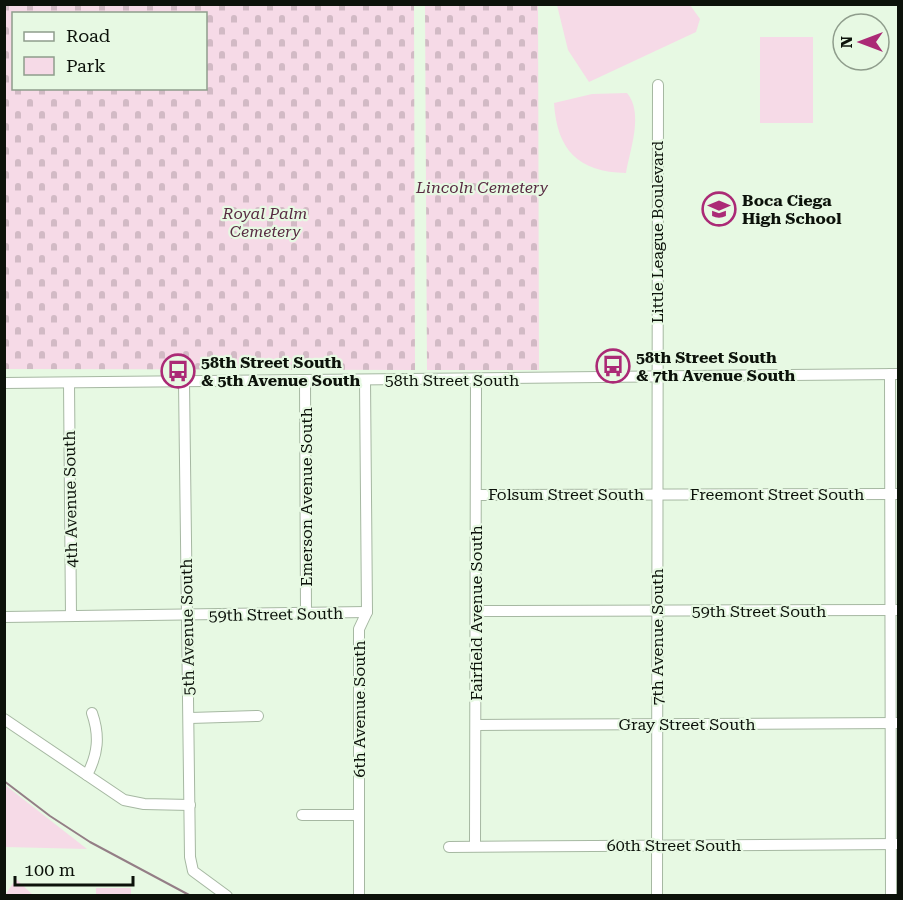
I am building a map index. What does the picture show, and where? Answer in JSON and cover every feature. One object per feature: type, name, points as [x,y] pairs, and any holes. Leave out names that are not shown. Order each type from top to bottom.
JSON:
[{"type":"street","name":"Little League Boulevard","points":[[657,379],[658,85]]},
{"type":"street","name":"58th Street South","points":[[4,383],[657,379],[894,374]]},
{"type":"street","points":[[891,896],[895,844],[894,374]]},
{"type":"street","name":"7th Avenue South","points":[[657,379],[657,896]]},
{"type":"street","name":"6th Avenue South","points":[[359,896],[359,629],[367,612],[365,380]]},
{"type":"street","name":"Fairfield Avenue South","points":[[475,846],[476,380]]},
{"type":"street","name":"Emerson Avenue South","points":[[305,381],[306,613]]},
{"type":"street","name":"5th Avenue South","points":[[184,382],[190,857],[193,871],[227,896]]},
{"type":"street","name":"4th Avenue South","points":[[69,383],[71,616]]},
{"type":"street","name":"Freemont Street South","points":[[656,494],[894,494]]},
{"type":"street","name":"Folsum Street South","points":[[477,495],[656,494]]},
{"type":"street","name":"59th Street South","points":[[476,611],[894,610]]},
{"type":"street","name":"59th Street South","points":[[4,617],[367,612]]},
{"type":"street","points":[[87,775],[97,748],[97,727],[92,713]]},
{"type":"street","points":[[190,718],[258,716]]},
{"type":"street","points":[[4,719],[124,800],[144,804],[190,805]]},
{"type":"street","name":"Gray Street South","points":[[476,725],[894,723]]},
{"type":"street","points":[[302,814],[359,815]]},
{"type":"street","name":"60th Street South","points":[[449,847],[895,844]]},
{"type":"green space","name":"Royal Palm Cemetery","points":[[5,4],[414,5],[415,370],[5,369]]},
{"type":"green space","name":"Lincoln Cemetery","points":[[425,5],[538,5],[539,370],[427,370]]},
{"type":"green space","points":[[557,5],[690,5],[700,19],[696,32],[589,82],[568,50]]},
{"type":"green space","points":[[760,37],[813,37],[813,123],[760,123]]},
{"type":"green space","points":[[627,93],[635,111],[635,121],[626,173],[609,172],[583,163],[565,146],[556,119],[554,103],[592,94]]},
{"type":"green space","points":[[5,785],[87,849],[5,847]]},
{"type":"green space","points":[[16,879],[33,895],[5,895]]},
{"type":"green space","points":[[96,888],[131,888],[131,895],[96,895]]},
{"type":"waterway","points":[[4,781],[50,816],[90,842],[191,896]]},
{"type":"place","name":"Boca Ciega High School","points":[[719,209]]},
{"type":"place","name":"58th Street South & 7th Avenue South","points":[[613,366]]},
{"type":"place","name":"58th Street South & 5th Avenue South","points":[[178,371]]}]
